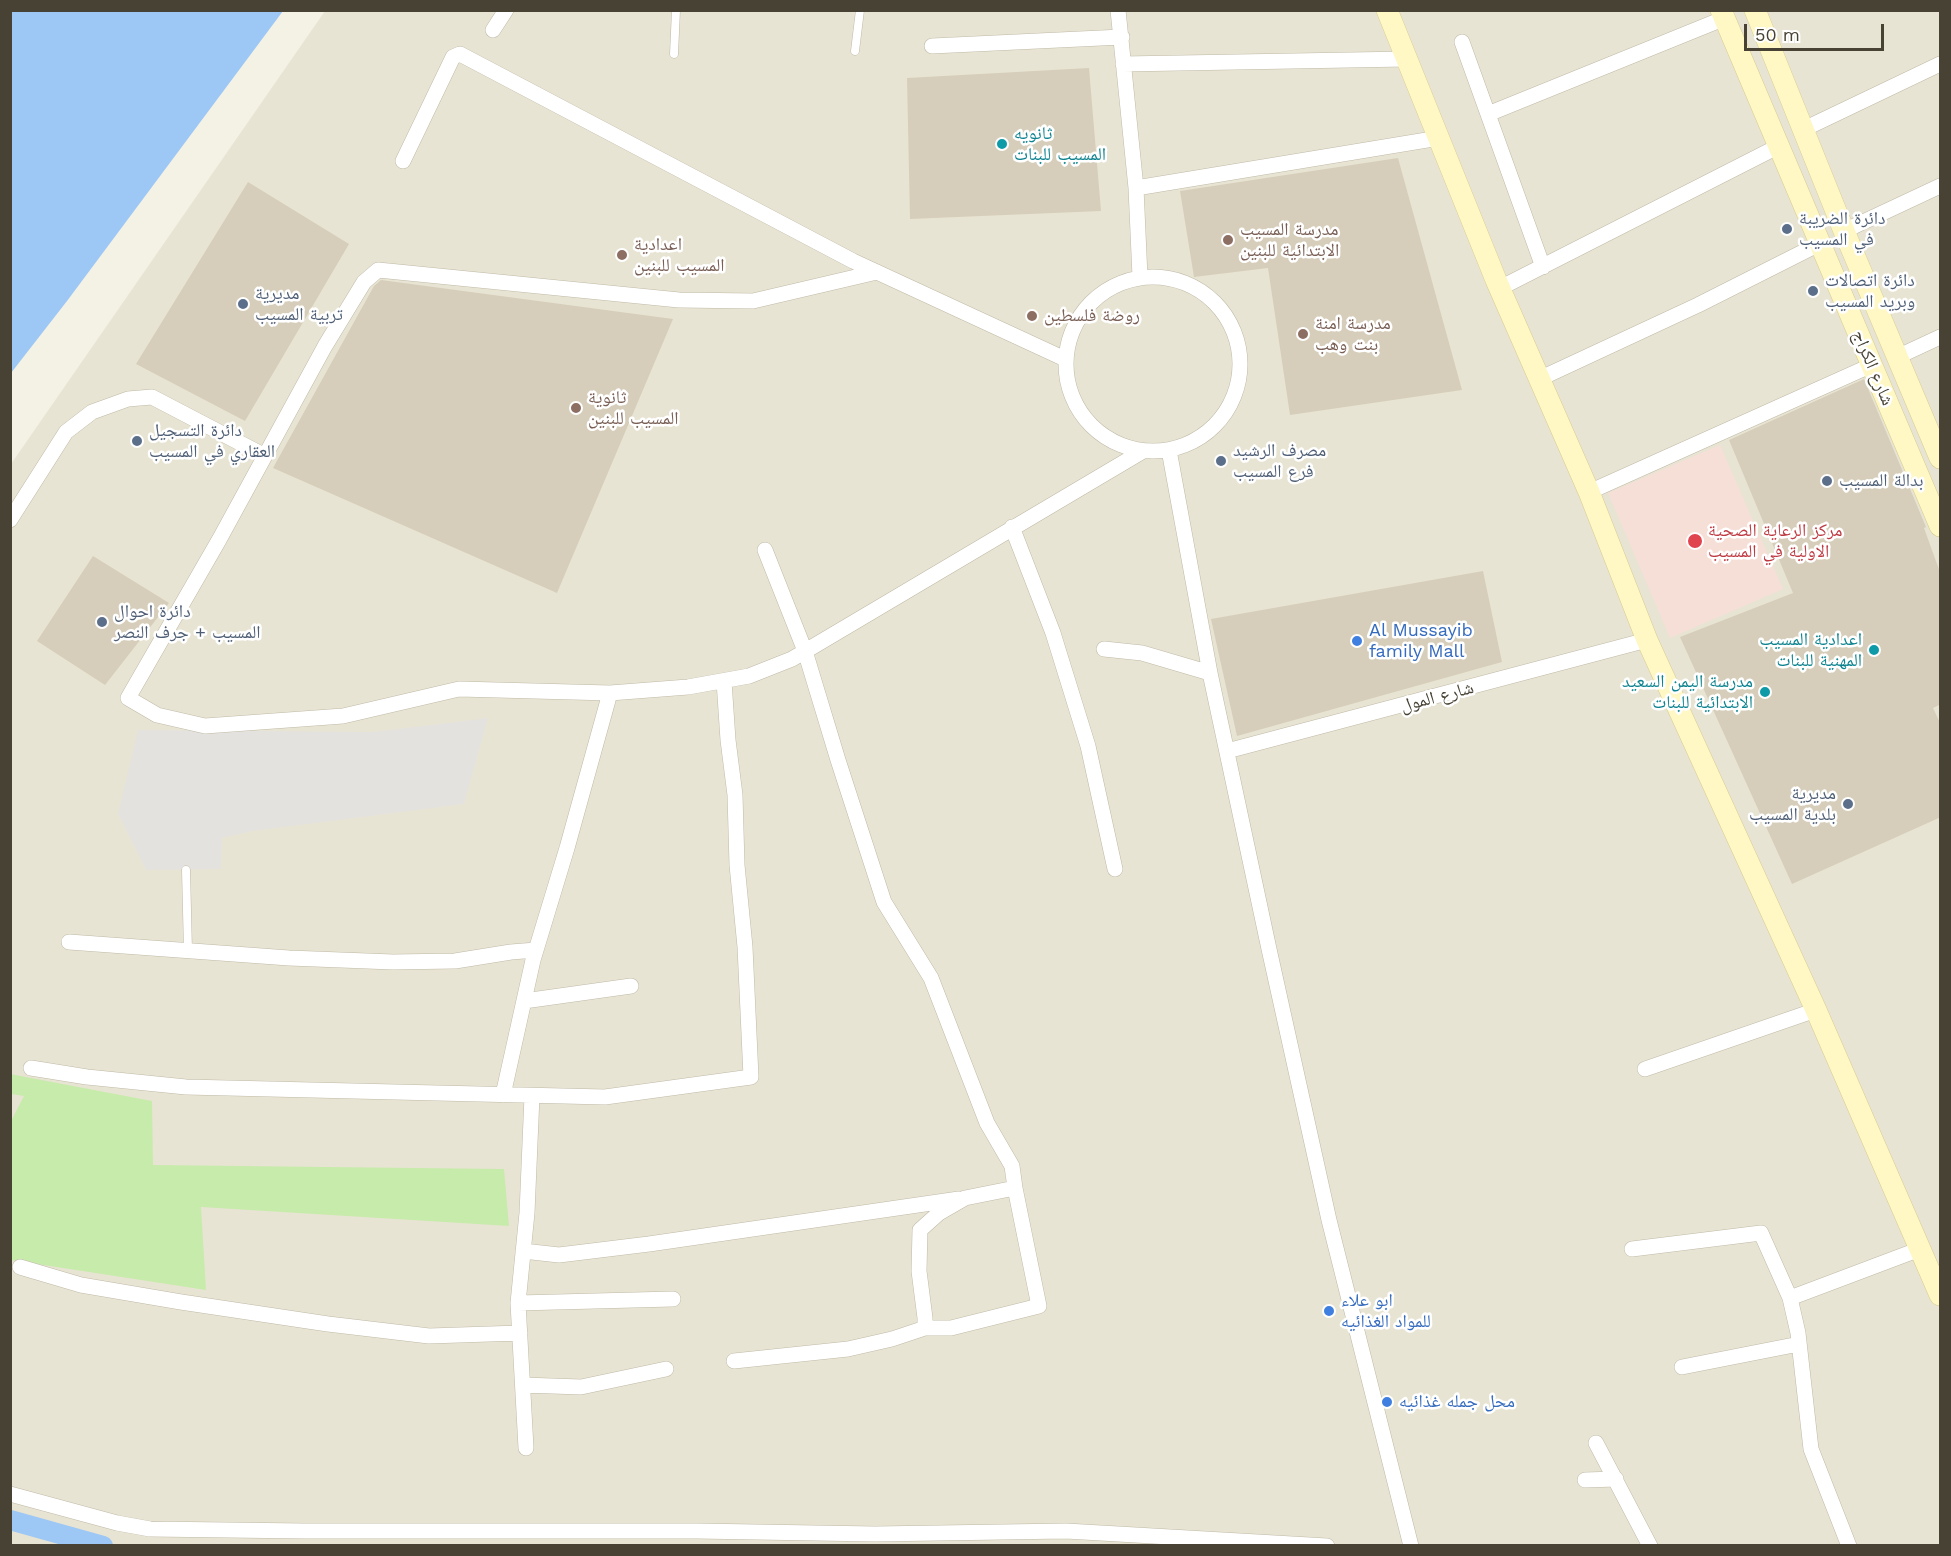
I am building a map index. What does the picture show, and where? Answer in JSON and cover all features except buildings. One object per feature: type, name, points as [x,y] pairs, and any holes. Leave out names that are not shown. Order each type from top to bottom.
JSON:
[{"type":"street","points":[[493,30],[506,10]]},
{"type":"street","points":[[1118,10],[1136,188],[1140,277]]},
{"type":"street","points":[[1387,10],[1500,288],[1589,492],[1647,640],[1816,1010],[1941,1295]]},
{"type":"street","name":"شارع الكراج","points":[[1755,10],[1844,231],[1941,458]]},
{"type":"street","points":[[1488,114],[1723,14]]},
{"type":"street","name":"شارع الكراج","points":[[1723,14],[1941,526]]},
{"type":"street","points":[[932,45],[1122,37]]},
{"type":"street","points":[[1462,42],[1543,267]]},
{"type":"street","points":[[404,161],[453,57],[460,54],[876,272],[1065,359]]},
{"type":"street","points":[[1123,64],[1407,59]]},
{"type":"street","points":[[1803,130],[1941,64]]},
{"type":"street","points":[[1136,188],[1439,138]]},
{"type":"street","points":[[1500,288],[1779,146]]},
{"type":"street","points":[[1844,231],[1941,186]]},
{"type":"street","points":[[1539,378],[1698,305],[1819,244]]},
{"type":"street","points":[[876,272],[753,301],[679,300],[378,270],[364,282],[325,346],[128,698],[157,715],[206,728],[343,716],[459,689],[610,693],[688,687],[749,676],[792,659],[1143,451]]},
{"type":"street","points":[[1140,277],[1171,278],[1199,289],[1222,309],[1236,335],[1238,345],[1241,365],[1236,394],[1220,420],[1197,440],[1168,450],[1143,451],[1121,446],[1102,435],[1086,420],[1074,402],[1067,381],[1065,359],[1070,336],[1080,314],[1096,296],[1117,284],[1140,277]]},
{"type":"street","points":[[1898,357],[1941,337]]},
{"type":"street","points":[[1589,492],[1872,365]]},
{"type":"street","points":[[10,520],[66,432],[92,412],[128,399],[152,397],[265,456]]},
{"type":"street","points":[[1168,450],[1210,673],[1329,1220],[1411,1545]]},
{"type":"street","points":[[1012,527],[1053,633],[1088,746],[1115,869]]},
{"type":"street","points":[[734,1361],[848,1349],[925,1328],[951,1328],[1039,1306],[1012,1166],[987,1123],[931,978],[884,902],[805,651],[765,550]]},
{"type":"street","name":"شارع المول","points":[[1227,751],[1647,640]]},
{"type":"street","points":[[1104,649],[1142,653],[1210,673]]},
{"type":"street","points":[[31,1068],[87,1077],[186,1087],[605,1097],[751,1077],[745,947],[737,865],[735,795],[724,681]]},
{"type":"street","points":[[503,1095],[536,950],[610,693]]},
{"type":"street","points":[[69,942],[289,958],[404,962],[455,961],[536,950]]},
{"type":"street","points":[[524,1001],[631,986]]},
{"type":"street","points":[[1645,1069],[1816,1010]]},
{"type":"street","points":[[526,1448],[518,1303],[532,1096]]},
{"type":"street","points":[[523,1251],[559,1255],[650,1244],[965,1198],[1015,1188]]},
{"type":"street","points":[[925,1328],[919,1271],[920,1230],[939,1213],[965,1198]]},
{"type":"street","points":[[1632,1249],[1761,1233],[1790,1298],[1799,1344],[1811,1449],[1849,1545]]},
{"type":"street","points":[[1790,1298],[1920,1248]]},
{"type":"street","points":[[20,1267],[81,1285],[328,1324],[429,1336],[520,1333]]},
{"type":"street","points":[[518,1303],[673,1299]]},
{"type":"street","points":[[1682,1367],[1799,1344]]},
{"type":"street","points":[[523,1386],[581,1387],[666,1369]]},
{"type":"street","points":[[1596,1443],[1650,1545]]},
{"type":"street","points":[[1585,1480],[1616,1479]]},
{"type":"street","points":[[10,1494],[117,1523],[150,1529],[875,1534],[1066,1532],[1327,1545]]},
{"type":"lane","points":[[674,54],[676,10]]},
{"type":"lane","points":[[855,51],[860,10]]},
{"type":"lane","points":[[186,870],[188,951]]},
{"type":"shaded area","points":[[325,11],[1940,11],[1940,1545],[11,1546],[11,464]]},
{"type":"shaded area","name":"مركز الرعاية الصحية الاولية في المسيب","points":[[1720,445],[1783,589],[1670,638],[1608,493]]},
{"type":"shaded area","points":[[488,718],[464,804],[253,831],[222,838],[221,869],[146,870],[118,814],[138,730],[373,732]]},
{"type":"green space","points":[[10,1074],[152,1101],[153,1165],[504,1169],[509,1226],[201,1207],[206,1290],[11,1260],[11,1121],[24,1096],[11,1094]]},
{"type":"water","points":[[11,10],[283,11],[11,373]]},
{"type":"waterway","points":[[10,1520],[103,1546]]},
{"type":"place","name":"ثانويه المسيب للبنات","points":[[1002,144]]},
{"type":"place","name":"دائرة الضريبة في المسيب","points":[[1787,229]]},
{"type":"place","name":"مدرسة المسيب الابتدائية للبنين","points":[[1228,240]]},
{"type":"place","name":"اعدادية المسيب للبنين","points":[[622,255]]},
{"type":"place","name":"دائرة اتصالات وبريد المسيب","points":[[1813,291]]},
{"type":"place","name":"مديرية تربية المسيب","points":[[243,304]]},
{"type":"place","name":"روضة فلسطين","points":[[1032,316]]},
{"type":"place","name":"مدرسة امنة بنت وهب","points":[[1303,334]]},
{"type":"place","name":"ثانوية المسيب للبنين","points":[[576,408]]},
{"type":"place","name":"دائرة التسجيل العقاري في المسيب","points":[[137,441]]},
{"type":"place","name":"مصرف الرشيد فرع المسيب","points":[[1221,461]]},
{"type":"place","name":"بدالة المسيب","points":[[1827,481]]},
{"type":"place","name":"مركز الرعاية الصحية الاولية في المسيب","points":[[1695,541]]},
{"type":"place","name":"دائرة احوال المسيب + جرف النصر","points":[[102,622]]},
{"type":"place","name":"Al Mussayib family Mall","points":[[1357,641]]},
{"type":"place","name":"اعدادية المسيب المهنية للبنات","points":[[1874,650]]},
{"type":"place","name":"مدرسة اليمن السعيد الابتدائية للبنات","points":[[1765,692]]},
{"type":"place","name":"مديرية بلدية المسيب","points":[[1848,804]]},
{"type":"place","name":"ابو علاء للمواد الغذائيه","points":[[1329,1311]]},
{"type":"place","name":"محل جمله غذائيه","points":[[1387,1402]]}]
